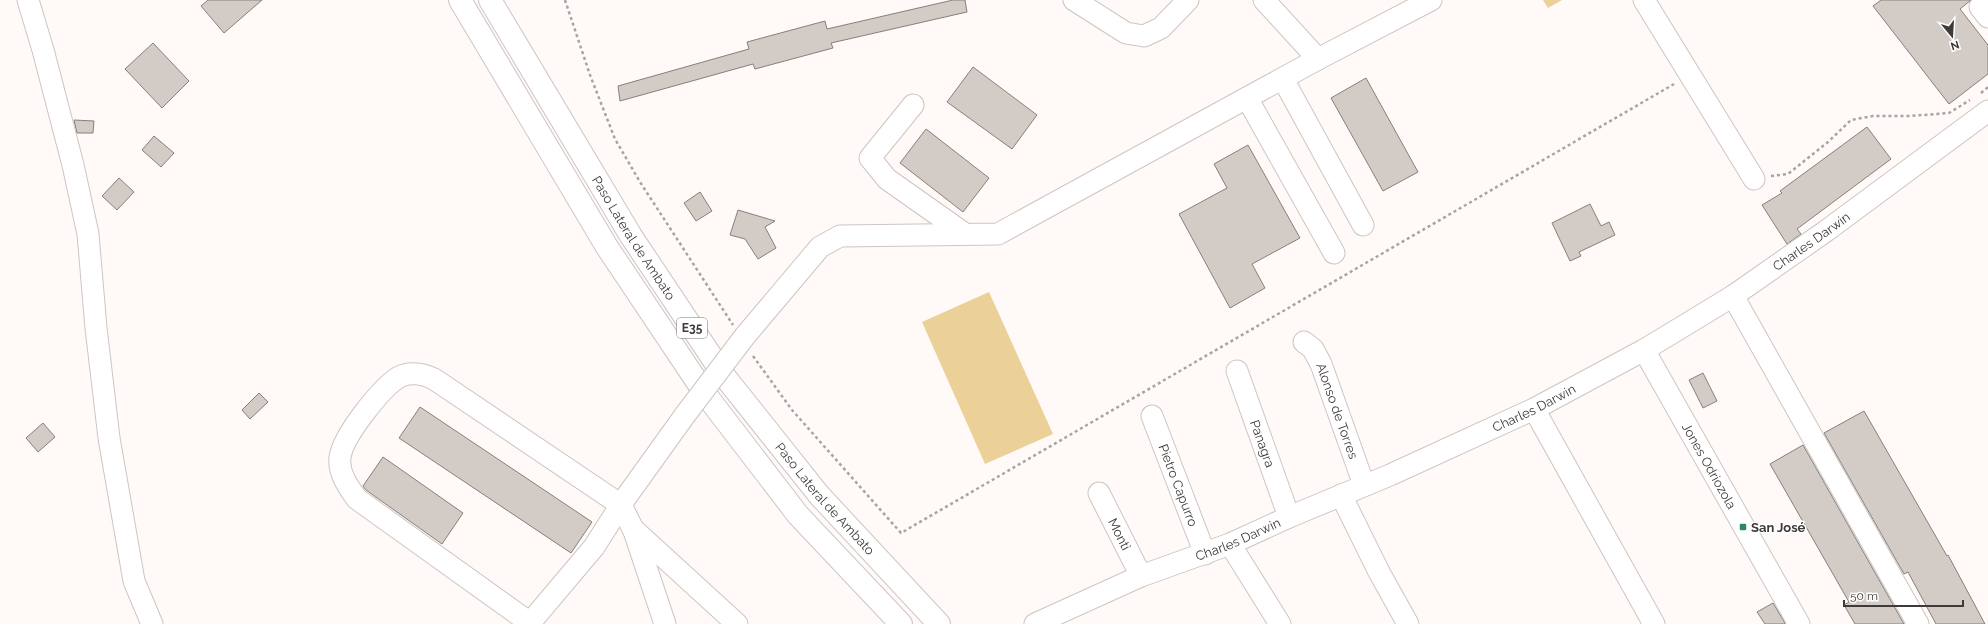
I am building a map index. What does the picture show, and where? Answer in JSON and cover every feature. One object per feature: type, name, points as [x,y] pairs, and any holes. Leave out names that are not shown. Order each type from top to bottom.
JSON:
[{"type":"highway","name":"Paso Lateral de Ambato","points":[[460,0],[607,247],[706,395],[798,514],[901,624]]},
{"type":"highway","name":"Paso Lateral de Ambato","points":[[490,0],[631,236],[724,377],[819,495],[939,624]]},
{"type":"street","points":[[28,0],[61,119],[88,234],[96,328],[109,438],[134,581],[152,624]]},
{"type":"street","points":[[1074,0],[1126,33],[1144,36],[1161,28],[1188,0]]},
{"type":"street","points":[[1264,0],[1318,59]]},
{"type":"street","points":[[665,624],[633,529],[621,505],[448,388],[426,375],[414,374],[399,377],[370,405],[358,420],[344,444],[340,459],[344,480],[357,499],[530,624],[594,547],[621,505],[685,415],[744,339],[820,247],[840,236],[998,234],[1318,59],[1431,0]]},
{"type":"street","points":[[1644,0],[1754,179]]},
{"type":"street","points":[[1283,79],[1363,225]]},
{"type":"street","points":[[1247,98],[1334,253]]},
{"type":"street","name":"Charles Darwin","points":[[1035,624],[1141,576],[1230,544],[1289,517],[1458,445],[1534,409],[1644,350],[1732,296],[1826,231],[1979,102]]},
{"type":"street","points":[[913,105],[870,158],[887,179],[966,234]]},
{"type":"street","points":[[1732,296],[1918,624]]},
{"type":"street","name":"Alonso de Torres","points":[[1304,342],[1313,349],[1321,364],[1364,485]]},
{"type":"street","name":"Jones Odriozola","points":[[1644,350],[1799,624]]},
{"type":"street","name":"Panagra","points":[[1237,371],[1289,517]]},
{"type":"street","points":[[1534,409],[1654,624]]},
{"type":"street","name":"Pietro Capurro","points":[[1152,416],[1205,554]]},
{"type":"street","name":"Monti","points":[[1099,493],[1141,576]]},
{"type":"street","points":[[1341,495],[1379,572],[1408,624]]},
{"type":"street","points":[[633,529],[736,624]]},
{"type":"street","points":[[1230,544],[1280,624]]},
{"type":"path","points":[[565,0],[590,75],[615,139],[640,182],[792,410],[901,533],[1690,75]]},
{"type":"path","points":[[1754,179],[1788,174],[1828,142],[1851,120],[1873,116],[1910,116],[1949,113],[1979,102],[1988,87]]},
{"type":"shaded area","points":[[1543,0],[1562,0],[1548,8]]},
{"type":"shaded area","points":[[989,292],[1053,434],[985,464],[922,322]]},
{"type":"building","points":[[208,0],[262,0],[224,33],[201,6]]},
{"type":"building","points":[[953,0],[965,0],[967,12],[831,43],[833,48],[755,69],[753,64],[620,101],[618,86],[749,49],[747,42],[825,21],[827,29]]},
{"type":"building","points":[[1881,0],[1971,0],[1960,9],[1988,45],[1988,74],[1949,104],[1873,6]]},
{"type":"building","points":[[153,43],[189,81],[162,108],[125,69]]},
{"type":"building","points":[[973,67],[1037,115],[1012,149],[947,102]]},
{"type":"building","points":[[1366,78],[1418,172],[1383,191],[1331,98]]},
{"type":"building","points":[[74,120],[94,121],[93,133],[77,133]]},
{"type":"building","points":[[1867,127],[1891,159],[1797,229],[1801,234],[1787,244],[1762,205],[1782,193],[1780,191]]},
{"type":"building","points":[[926,129],[989,178],[963,212],[900,163]]},
{"type":"building","points":[[154,136],[174,153],[161,167],[142,150]]},
{"type":"building","points":[[1248,145],[1300,238],[1252,264],[1265,288],[1230,308],[1179,214],[1227,188],[1214,164]]},
{"type":"building","points":[[119,178],[134,192],[117,210],[102,196]]},
{"type":"building","points":[[700,192],[712,211],[696,221],[684,203]]},
{"type":"building","points":[[1590,204],[1601,226],[1609,222],[1615,235],[1579,252],[1581,256],[1570,261],[1552,223]]},
{"type":"building","points":[[738,210],[775,221],[765,227],[776,248],[758,259],[745,239],[730,235]]},
{"type":"building","points":[[1703,373],[1717,401],[1703,408],[1689,380]]},
{"type":"building","points":[[259,393],[268,402],[250,419],[242,410]]},
{"type":"building","points":[[420,407],[592,522],[571,553],[399,438]]},
{"type":"building","points":[[1864,411],[1947,556],[1948,555],[1985,624],[1936,624],[1908,572],[1904,574],[1824,433]]},
{"type":"building","points":[[43,423],[55,437],[38,452],[26,438]]},
{"type":"building","points":[[1803,445],[1904,624],[1855,624],[1844,605],[1849,602],[1770,464]]},
{"type":"building","points":[[383,457],[463,513],[442,544],[366,490],[363,486]]},
{"type":"building","points":[[1773,603],[1785,623],[1784,624],[1765,624],[1757,612]]},
{"type":"place","name":"San José","points":[[1743,527]]}]
